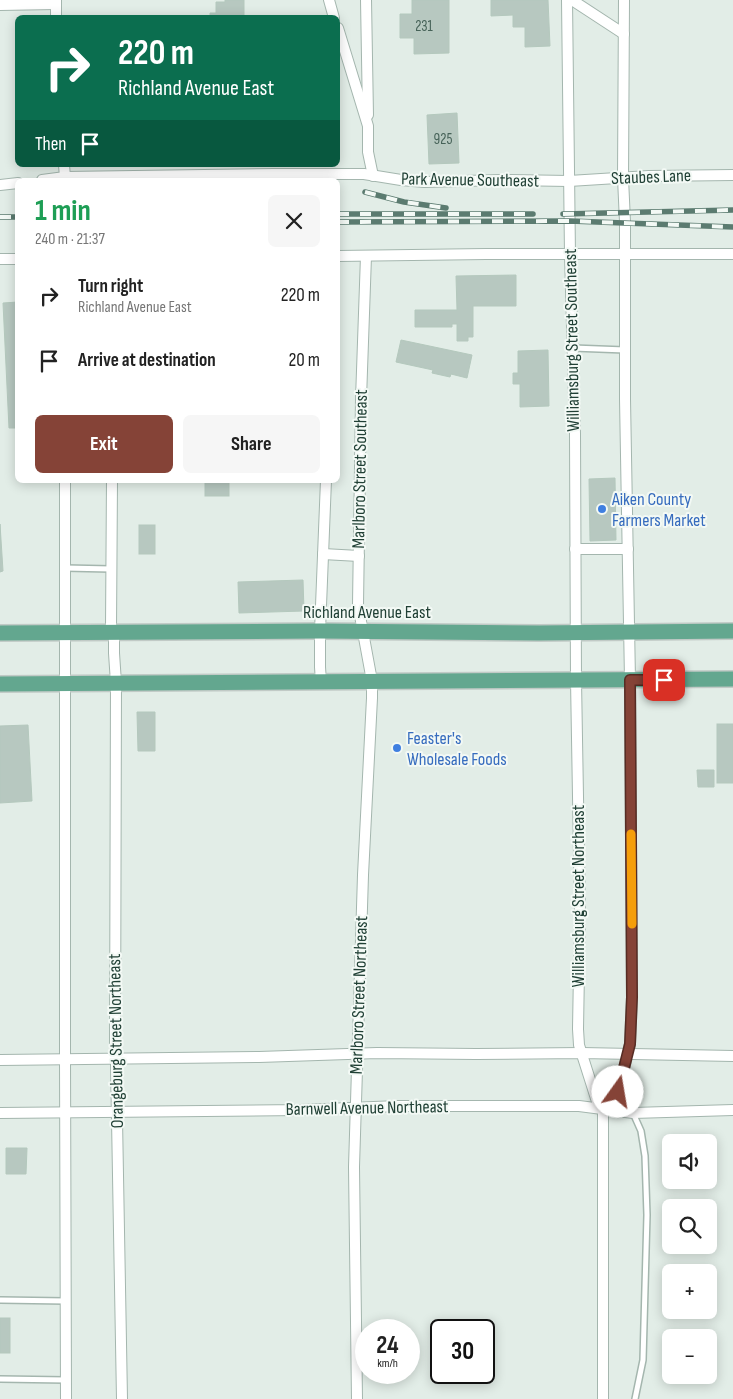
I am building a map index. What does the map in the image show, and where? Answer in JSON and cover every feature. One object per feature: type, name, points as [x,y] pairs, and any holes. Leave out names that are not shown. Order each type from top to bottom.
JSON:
[{"type":"main road","name":"Richland Avenue East","points":[[0,632],[733,631]]},
{"type":"main road","points":[[0,684],[733,679]]},
{"type":"street","points":[[329,0],[333,15]]},
{"type":"street","points":[[366,0],[368,152],[373,176]]},
{"type":"street","name":"Williamsburg Street Southeast","points":[[567,0],[570,255],[575,434],[576,680]]},
{"type":"street","points":[[572,0],[624,34]]},
{"type":"street","points":[[614,1108],[630,1044],[632,988],[623,178],[624,0]]},
{"type":"street","points":[[0,5],[56,2],[56,15]]},
{"type":"street","points":[[340,35],[368,126]]},
{"type":"street","points":[[64,167],[65,177]]},
{"type":"street","name":"Park Avenue Southeast","points":[[57,178],[364,174],[424,182],[569,181]]},
{"type":"street","name":"Staubes Lane","points":[[569,181],[649,176],[733,175]]},
{"type":"street","points":[[0,184],[15,183]]},
{"type":"street","points":[[340,256],[733,254]]},
{"type":"street","name":"Marlboro Street Southeast","points":[[366,256],[361,399],[358,605],[372,681]]},
{"type":"street","points":[[0,259],[15,259]]},
{"type":"street","points":[[65,483],[64,1060],[66,1399]]},
{"type":"street","name":"Orangeburg Street Northeast","points":[[112,483],[111,627],[114,632],[116,683],[115,1059],[122,1399]]},
{"type":"street","name":"Marlboro Street Southeast","points":[[321,682],[320,631],[326,483]]},
{"type":"street","points":[[575,549],[628,549]]},
{"type":"street","points":[[323,554],[359,556]]},
{"type":"street","name":"Williamsburg Street Northeast","points":[[576,680],[580,914],[578,1029],[579,1045],[601,1108],[603,1143],[603,1399]]},
{"type":"street","name":"Marlboro Street Northeast","points":[[357,1399],[354,1166],[363,875],[372,681]]},
{"type":"street","points":[[0,1060],[357,1054],[582,1053],[733,1056]]},
{"type":"street","name":"Barnwell Avenue Northeast","points":[[0,1113],[301,1110],[398,1106],[579,1106],[614,1108],[633,1113],[733,1110]]},
{"type":"lane","points":[[572,348],[625,350]]},
{"type":"lane","points":[[65,568],[112,569]]},
{"type":"lane","points":[[633,1113],[641,1131],[645,1156],[647,1215],[643,1360],[635,1399]]},
{"type":"lane","points":[[0,1300],[66,1301]]},
{"type":"lane","points":[[0,1379],[66,1380]]},
{"type":"building","points":[[225,0],[244,0],[244,15],[210,15],[210,13],[216,13],[216,2],[225,2]]},
{"type":"building","points":[[412,0],[449,0],[449,53],[414,54],[414,38],[400,38],[400,14],[412,14]]},
{"type":"building","points":[[491,0],[548,0],[550,46],[525,47],[525,27],[513,27],[513,15],[491,16]]},
{"type":"building","points":[[457,113],[459,163],[429,164],[427,115]]},
{"type":"building","points":[[516,275],[516,306],[473,306],[473,337],[468,337],[468,341],[457,341],[457,324],[452,324],[452,327],[415,327],[415,310],[457,310],[456,276]]},
{"type":"building","points":[[15,302],[15,428],[9,428],[3,303]]},
{"type":"building","points":[[401,340],[472,355],[467,378],[451,374],[450,377],[432,373],[433,370],[396,362]]},
{"type":"building","points":[[548,350],[549,406],[520,407],[520,384],[513,384],[513,373],[518,373],[518,351]]},
{"type":"building","name":"Aiken County Farmers Market","points":[[615,478],[616,540],[590,541],[589,479]]},
{"type":"building","points":[[205,483],[229,483],[229,496],[205,496]]},
{"type":"building","points":[[0,524],[3,571],[0,572]]},
{"type":"building","points":[[139,525],[155,525],[155,554],[139,554]]},
{"type":"building","points":[[303,580],[304,611],[239,613],[238,582]]},
{"type":"building","points":[[137,712],[155,712],[155,751],[138,751]]},
{"type":"building","points":[[717,724],[733,724],[733,783],[717,783]]},
{"type":"building","points":[[28,725],[32,801],[0,803],[0,726]]},
{"type":"building","points":[[697,770],[714,770],[714,787],[698,787]]},
{"type":"building","points":[[6,1148],[27,1148],[26,1174],[6,1174]]},
{"type":"building","points":[[0,1318],[10,1318],[10,1353],[0,1353]]},
{"type":"railway","points":[[365,192],[404,202],[446,208]]},
{"type":"railway","points":[[563,214],[733,210]]},
{"type":"railway","points":[[340,214],[533,214]]},
{"type":"railway","points":[[0,217],[15,217]]},
{"type":"railway","points":[[340,222],[570,221],[733,227]]},
{"type":"slow traffic","points":[[631,834],[632,924]]},
{"type":"place","name":"Aiken County Farmers Market","points":[[602,509]]},
{"type":"place","name":"Feaster's Wholesale Foods","points":[[397,748]]},
{"type":"route","points":[[618,1092],[630,1044],[632,997],[630,680],[664,680]]}]
